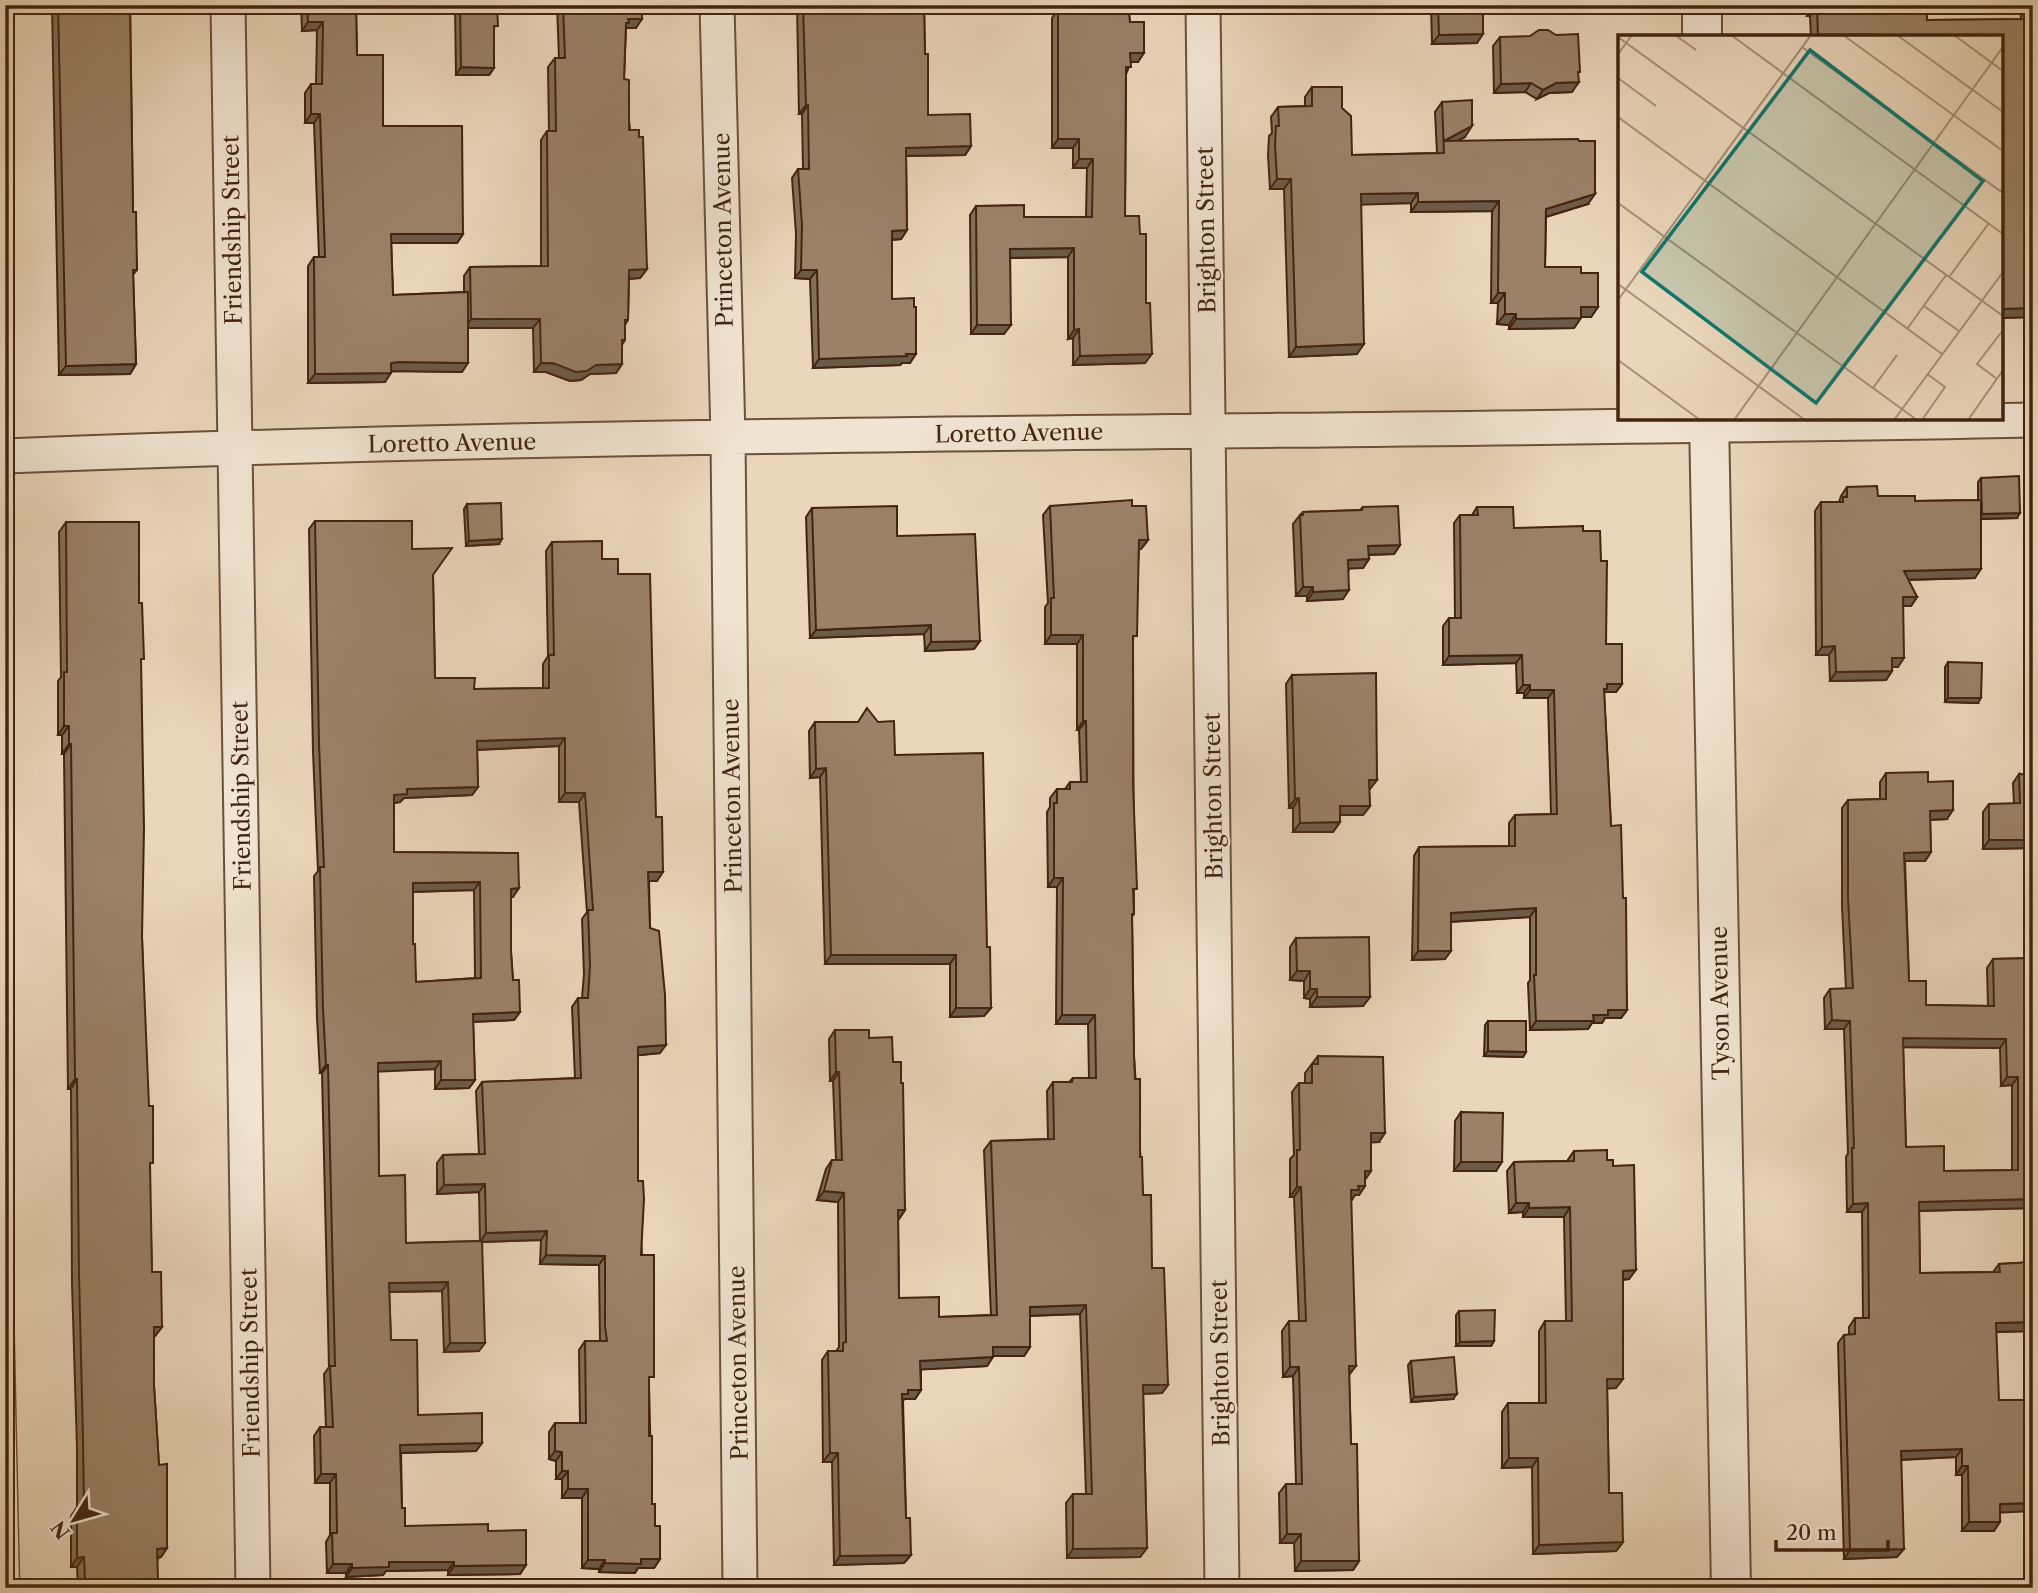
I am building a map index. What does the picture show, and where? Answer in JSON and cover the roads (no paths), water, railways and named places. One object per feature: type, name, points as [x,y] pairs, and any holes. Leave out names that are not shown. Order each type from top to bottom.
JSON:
[{"type":"street","name":"Friendship Street","points":[[229,5],[253,1588]]},
{"type":"street","name":"Princeton Avenue","points":[[717,5],[728,438],[740,1588]]},
{"type":"street","name":"Brighton Street","points":[[1203,5],[1222,1588]]},
{"type":"street","points":[[1702,5],[1703,35]]},
{"type":"street","name":"Loretto Avenue","points":[[5,456],[236,446],[1709,422],[2033,420]]},
{"type":"street","name":"Tyson Avenue","points":[[1709,422],[1731,1588]]},
{"type":"lane","points":[[5,1311],[11,1588]]}]
